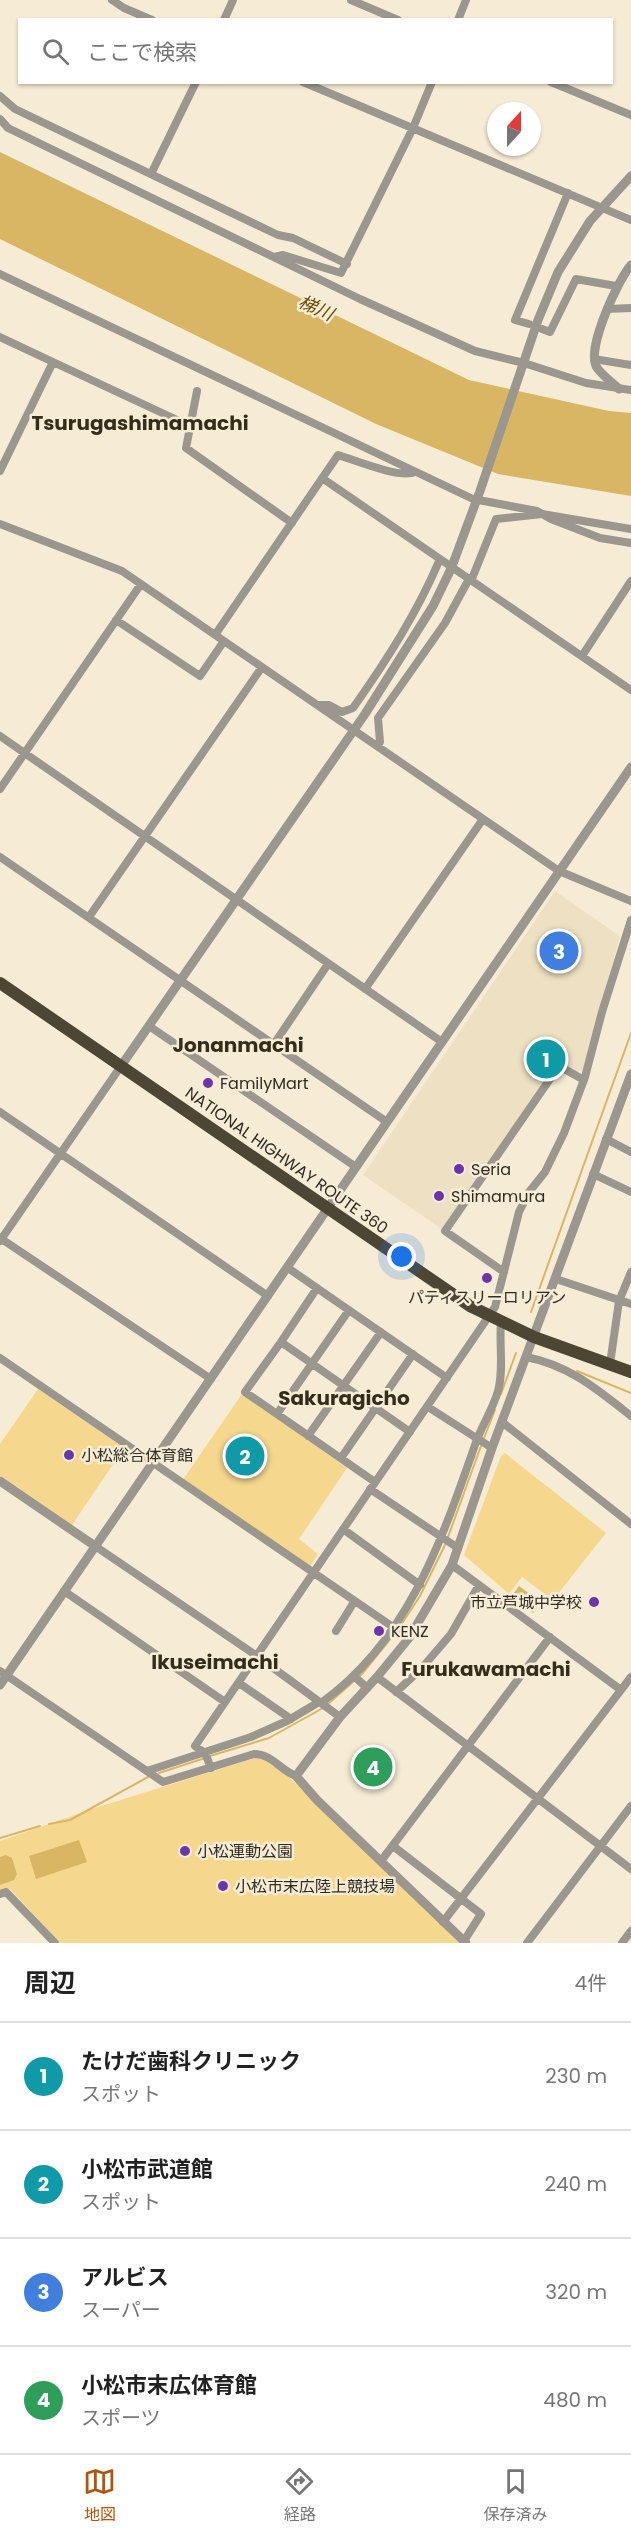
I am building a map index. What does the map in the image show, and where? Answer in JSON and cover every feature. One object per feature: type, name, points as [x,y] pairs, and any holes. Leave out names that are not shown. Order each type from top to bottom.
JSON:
[{"type":"highway","name":"NATIONAL HIGHWAY ROUTE 360","points":[[0,983],[489,1317],[534,1337],[631,1372]]},
{"type":"street","points":[[112,0],[147,18]]},
{"type":"street","points":[[225,18],[233,0]]},
{"type":"street","points":[[351,0],[393,18]]},
{"type":"street","points":[[459,18],[466,0]]},
{"type":"street","points":[[151,174],[195,84]]},
{"type":"street","points":[[308,84],[631,220]]},
{"type":"street","points":[[274,256],[283,255],[341,273],[413,128],[431,84]]},
{"type":"street","points":[[556,84],[631,116]]},
{"type":"street","points":[[0,96],[15,109],[278,235],[293,238],[347,264]]},
{"type":"street","points":[[0,119],[8,128],[404,319],[476,351],[522,367],[586,383],[631,390]]},
{"type":"street","points":[[211,1379],[0,1239],[353,729],[433,606],[449,573],[479,496],[538,320],[558,272],[577,240],[631,176]]},
{"type":"street","points":[[529,324],[515,320],[568,193]]},
{"type":"street","points":[[619,389],[596,367],[594,359],[607,309],[616,286],[631,265]]},
{"type":"street","points":[[0,274],[415,472],[479,496],[537,511],[600,538],[631,543]]},
{"type":"street","points":[[542,329],[550,332],[576,279],[616,286]]},
{"type":"street","points":[[607,309],[631,308]]},
{"type":"street","points":[[0,337],[190,426]]},
{"type":"street","points":[[594,359],[631,365]]},
{"type":"street","points":[[0,471],[53,362]]},
{"type":"street","points":[[197,391],[186,448],[292,523]]},
{"type":"street","points":[[215,634],[338,455],[380,468],[410,474],[415,472]]},
{"type":"street","points":[[322,478],[631,690]]},
{"type":"street","points":[[377,746],[380,742],[378,718],[445,622],[470,580],[496,519],[542,514],[631,529]]},
{"type":"street","points":[[0,524],[122,571],[559,872],[631,901]]},
{"type":"street","points":[[318,705],[329,705],[342,712],[353,708],[397,645],[423,600],[440,559]]},
{"type":"street","points":[[582,656],[631,581]]},
{"type":"street","points":[[0,789],[141,584]]},
{"type":"street","points":[[116,620],[200,676],[224,641]]},
{"type":"street","points":[[89,918],[262,667]]},
{"type":"street","points":[[0,736],[442,1042]]},
{"type":"street","points":[[0,1685],[3,1674],[64,1592],[631,767]]},
{"type":"street","points":[[365,989],[483,819]]},
{"type":"street","points":[[0,857],[387,1122]]},
{"type":"street","points":[[208,1759],[195,1746],[495,1307],[519,1212],[529,1192],[545,1172],[584,1080],[602,1012],[631,920]]},
{"type":"street","points":[[274,1044],[328,964]]},
{"type":"street","points":[[149,1026],[356,1167]]},
{"type":"street","points":[[504,1272],[445,1231],[559,1066],[584,1080]]},
{"type":"street","points":[[3,1674],[163,1782],[291,1719],[359,1680],[377,1677],[409,1638],[452,1564],[492,1448],[631,1074]]},
{"type":"street","points":[[0,1112],[268,1296]]},
{"type":"street","points":[[606,1139],[631,1152]]},
{"type":"street","points":[[593,1174],[631,1192]]},
{"type":"street","points":[[288,1268],[447,1378]]},
{"type":"street","points":[[610,1364],[619,1301],[631,1272]]},
{"type":"street","points":[[556,1279],[631,1304]]},
{"type":"street","points":[[317,1288],[245,1392],[341,1458],[372,1486],[458,1548]]},
{"type":"street","points":[[277,1414],[349,1310]]},
{"type":"street","points":[[296,1776],[340,1717],[359,1680],[394,1628],[433,1560],[477,1439],[498,1390],[501,1322]]},
{"type":"street","points":[[308,1436],[381,1332]]},
{"type":"street","points":[[281,1342],[410,1432]]},
{"type":"street","points":[[341,1458],[413,1354]]},
{"type":"street","points":[[526,1357],[566,1369],[586,1381],[631,1416]]},
{"type":"street","points":[[0,1358],[409,1638]]},
{"type":"street","points":[[428,1407],[492,1448]]},
{"type":"street","points":[[502,1422],[631,1524]]},
{"type":"street","points":[[0,1481],[257,1656],[340,1717]]},
{"type":"street","points":[[342,1530],[420,1585]]},
{"type":"street","points":[[452,1564],[621,1690]]},
{"type":"street","points":[[396,1692],[421,1669],[452,1634],[479,1585]]},
{"type":"street","points":[[64,1592],[225,1702]]},
{"type":"street","points":[[336,1630],[354,1602]]},
{"type":"street","points":[[381,1861],[550,1637]]},
{"type":"street","points":[[377,1677],[631,1869]]},
{"type":"street","points":[[443,1922],[539,1800],[631,1677]]},
{"type":"street","points":[[239,1683],[291,1719]]},
{"type":"street","points":[[147,1771],[208,1759],[264,1754],[288,1773],[296,1776],[317,1800],[465,1942],[481,1914],[393,1846]]},
{"type":"street","points":[[527,1943],[631,1806]]},
{"type":"street","points":[[0,1894],[6,1892],[55,1943]]},
{"type":"street","points":[[622,1943],[631,1931]]},
{"type":"shaded area","points":[[555,891],[620,936],[583,1070],[577,1072],[559,1060],[443,1230],[363,1175]]},
{"type":"shaded area","points":[[38,1389],[124,1448],[72,1525],[0,1475],[0,1444]]},
{"type":"shaded area","points":[[242,1394],[347,1468],[299,1539],[318,1554],[310,1567],[182,1481]]},
{"type":"shaded area","points":[[505,1453],[606,1533],[553,1600],[522,1577],[509,1594],[464,1555],[501,1456]]},
{"type":"shaded area","name":"小松運動公園","points":[[255,1758],[271,1761],[381,1861],[466,1943],[60,1943],[10,1889],[0,1890],[0,1841],[92,1809]]},
{"type":"water","name":"梯川","points":[[0,152],[469,380],[609,411],[631,413],[631,496],[498,474],[376,424],[0,239]]},
{"type":"water","points":[[519,1586],[541,1602],[533,1613],[511,1597]]},
{"type":"water","points":[[79,1840],[87,1862],[36,1879],[29,1856]]},
{"type":"water","points":[[6,1855],[12,1858],[17,1874],[14,1880],[0,1885],[0,1857]]},
{"type":"waterway","points":[[531,1312],[631,1033]]},
{"type":"waterway","points":[[501,1394],[516,1353]]},
{"type":"waterway","points":[[577,1371],[631,1393]]},
{"type":"waterway","points":[[484,1438],[495,1410]]},
{"type":"waterway","points":[[448,1537],[481,1446]]},
{"type":"waterway","points":[[399,1628],[420,1596],[445,1545]]},
{"type":"waterway","points":[[328,1704],[362,1674],[395,1633]]},
{"type":"waterway","points":[[210,1756],[269,1738],[323,1708]]},
{"type":"waterway","points":[[159,1773],[205,1758]]},
{"type":"waterway","points":[[49,1824],[70,1820],[148,1777]]},
{"type":"waterway","points":[[0,1838],[40,1826]]},
{"type":"place","name":"アルビス","points":[[559,951]]},
{"type":"place","name":"たけだ歯科クリニック","points":[[546,1059]]},
{"type":"place","name":"FamilyMart","points":[[208,1083]]},
{"type":"place","name":"Seria","points":[[459,1169]]},
{"type":"place","name":"Shimamura","points":[[439,1196]]},
{"type":"place","name":"パティスリーロリアン","points":[[487,1278]]},
{"type":"place","name":"小松総合体育館","points":[[69,1455]]},
{"type":"place","name":"小松市武道館","points":[[245,1456]]},
{"type":"place","name":"市立芦城中学校","points":[[594,1602]]},
{"type":"place","name":"KENZ","points":[[379,1631]]},
{"type":"place","name":"小松市末広体育館","points":[[373,1767]]},
{"type":"place","name":"小松運動公園","points":[[185,1851]]},
{"type":"place","name":"小松市末広陸上競技場","points":[[223,1886]]},
{"type":"district","name":"Tsurugashimamachi","points":[[140,423]]},
{"type":"district","name":"Jonanmachi","points":[[238,1045]]},
{"type":"district","name":"Sakuragicho","points":[[344,1398]]},
{"type":"district","name":"Ikuseimachi","points":[[215,1662]]},
{"type":"district","name":"Furukawamachi","points":[[486,1669]]}]
